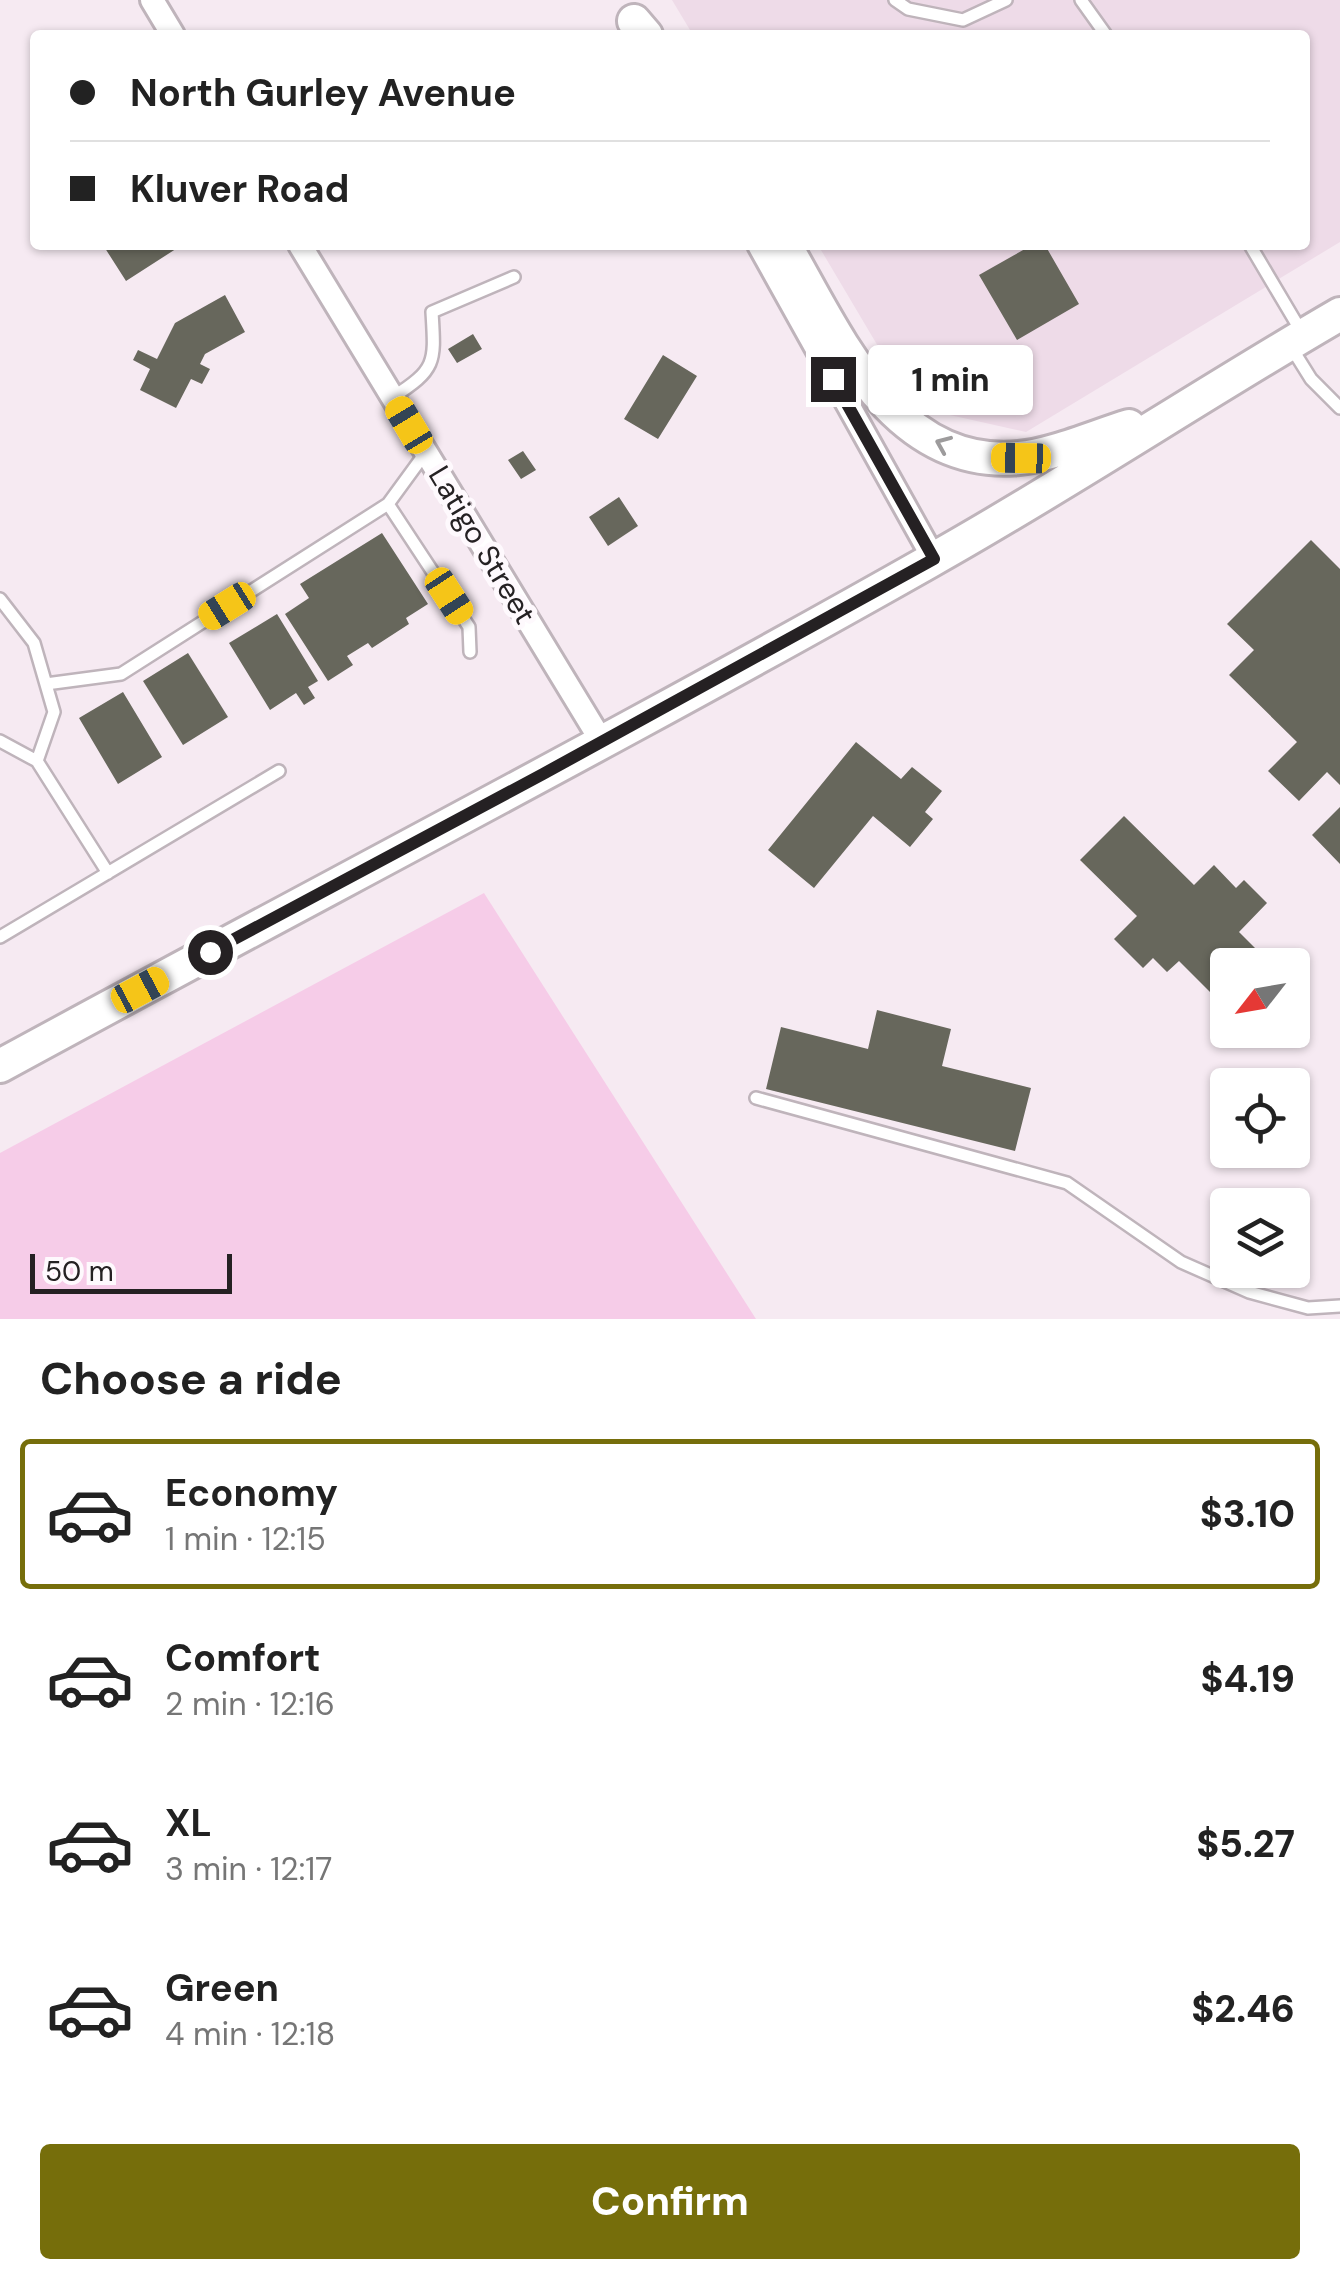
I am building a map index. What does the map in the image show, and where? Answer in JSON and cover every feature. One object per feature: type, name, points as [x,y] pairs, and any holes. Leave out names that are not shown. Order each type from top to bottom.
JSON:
[{"type":"street","points":[[152,0],[170,30]]},
{"type":"street","name":"Latigo Street","points":[[303,250],[602,742]]},
{"type":"street","points":[[761,250],[934,559]]},
{"type":"street","points":[[788,250],[858,372],[908,426],[942,446],[980,458],[1021,458],[1172,413]]},
{"type":"street","points":[[0,1066],[934,559],[1340,314]]},
{"type":"lane","points":[[895,0],[908,9],[962,20],[1006,0]]},
{"type":"lane","points":[[1081,0],[1102,30]]},
{"type":"lane","points":[[1252,250],[1311,379],[1340,408]]},
{"type":"lane","points":[[393,398],[421,379],[434,355],[432,312],[514,277]]},
{"type":"lane","points":[[46,684],[121,674],[388,504],[426,452]]},
{"type":"lane","points":[[388,504],[469,627],[470,652]]},
{"type":"lane","points":[[0,599],[34,642],[54,712],[37,761]]},
{"type":"lane","points":[[0,741],[37,761],[108,874]]},
{"type":"lane","points":[[0,937],[280,770]]},
{"type":"lane","points":[[756,1098],[1068,1183],[1182,1262],[1249,1292],[1308,1308],[1340,1306]]},
{"type":"shaded area","points":[[672,0],[1340,0],[1340,242],[1026,432],[914,407],[821,250],[1310,250],[1310,30],[690,30]]},
{"type":"shaded area","points":[[484,893],[756,1319],[0,1319],[0,1153]]},
{"type":"building","points":[[106,250],[174,250],[126,281]]},
{"type":"building","points":[[1023,250],[1048,250],[1079,304],[1017,340],[979,275]]},
{"type":"building","points":[[225,295],[245,332],[205,354],[200,364],[210,369],[202,384],[191,379],[176,408],[140,390],[150,369],[133,360],[138,350],[157,359],[175,323]]},
{"type":"building","points":[[473,334],[482,349],[457,363],[448,349]]},
{"type":"building","points":[[663,355],[697,376],[658,439],[624,419]]},
{"type":"building","points":[[523,451],[536,470],[521,479],[508,460]]},
{"type":"building","points":[[619,497],[638,526],[608,546],[589,517]]},
{"type":"building","points":[[382,533],[428,604],[406,618],[409,624],[372,648],[368,643],[347,656],[353,665],[328,681],[285,614],[309,598],[300,584]]},
{"type":"building","points":[[1311,540],[1340,569],[1340,785],[1327,772],[1299,801],[1268,771],[1297,742],[1229,675],[1254,650],[1227,624]]},
{"type":"building","points":[[277,614],[318,681],[308,687],[315,698],[304,705],[296,693],[270,710],[229,643]]},
{"type":"building","points":[[188,653],[228,717],[183,745],[143,681]]},
{"type":"building","points":[[123,692],[162,757],[118,784],[79,718]]},
{"type":"building","points":[[856,742],[901,779],[912,767],[942,791],[925,812],[933,819],[910,847],[873,816],[814,888],[768,850]]},
{"type":"building","points":[[1340,807],[1340,864],[1312,835]]},
{"type":"building","points":[[1124,816],[1194,885],[1214,865],[1236,888],[1244,880],[1267,903],[1239,932],[1255,948],[1210,948],[1210,992],[1179,961],[1167,972],[1153,958],[1143,968],[1114,939],[1137,916],[1080,860]]},
{"type":"building","points":[[877,1010],[951,1029],[942,1066],[1031,1088],[1015,1151],[766,1089],[781,1027],[868,1049]]},
{"type":"route","points":[[210,952],[934,559],[833,379]]}]
